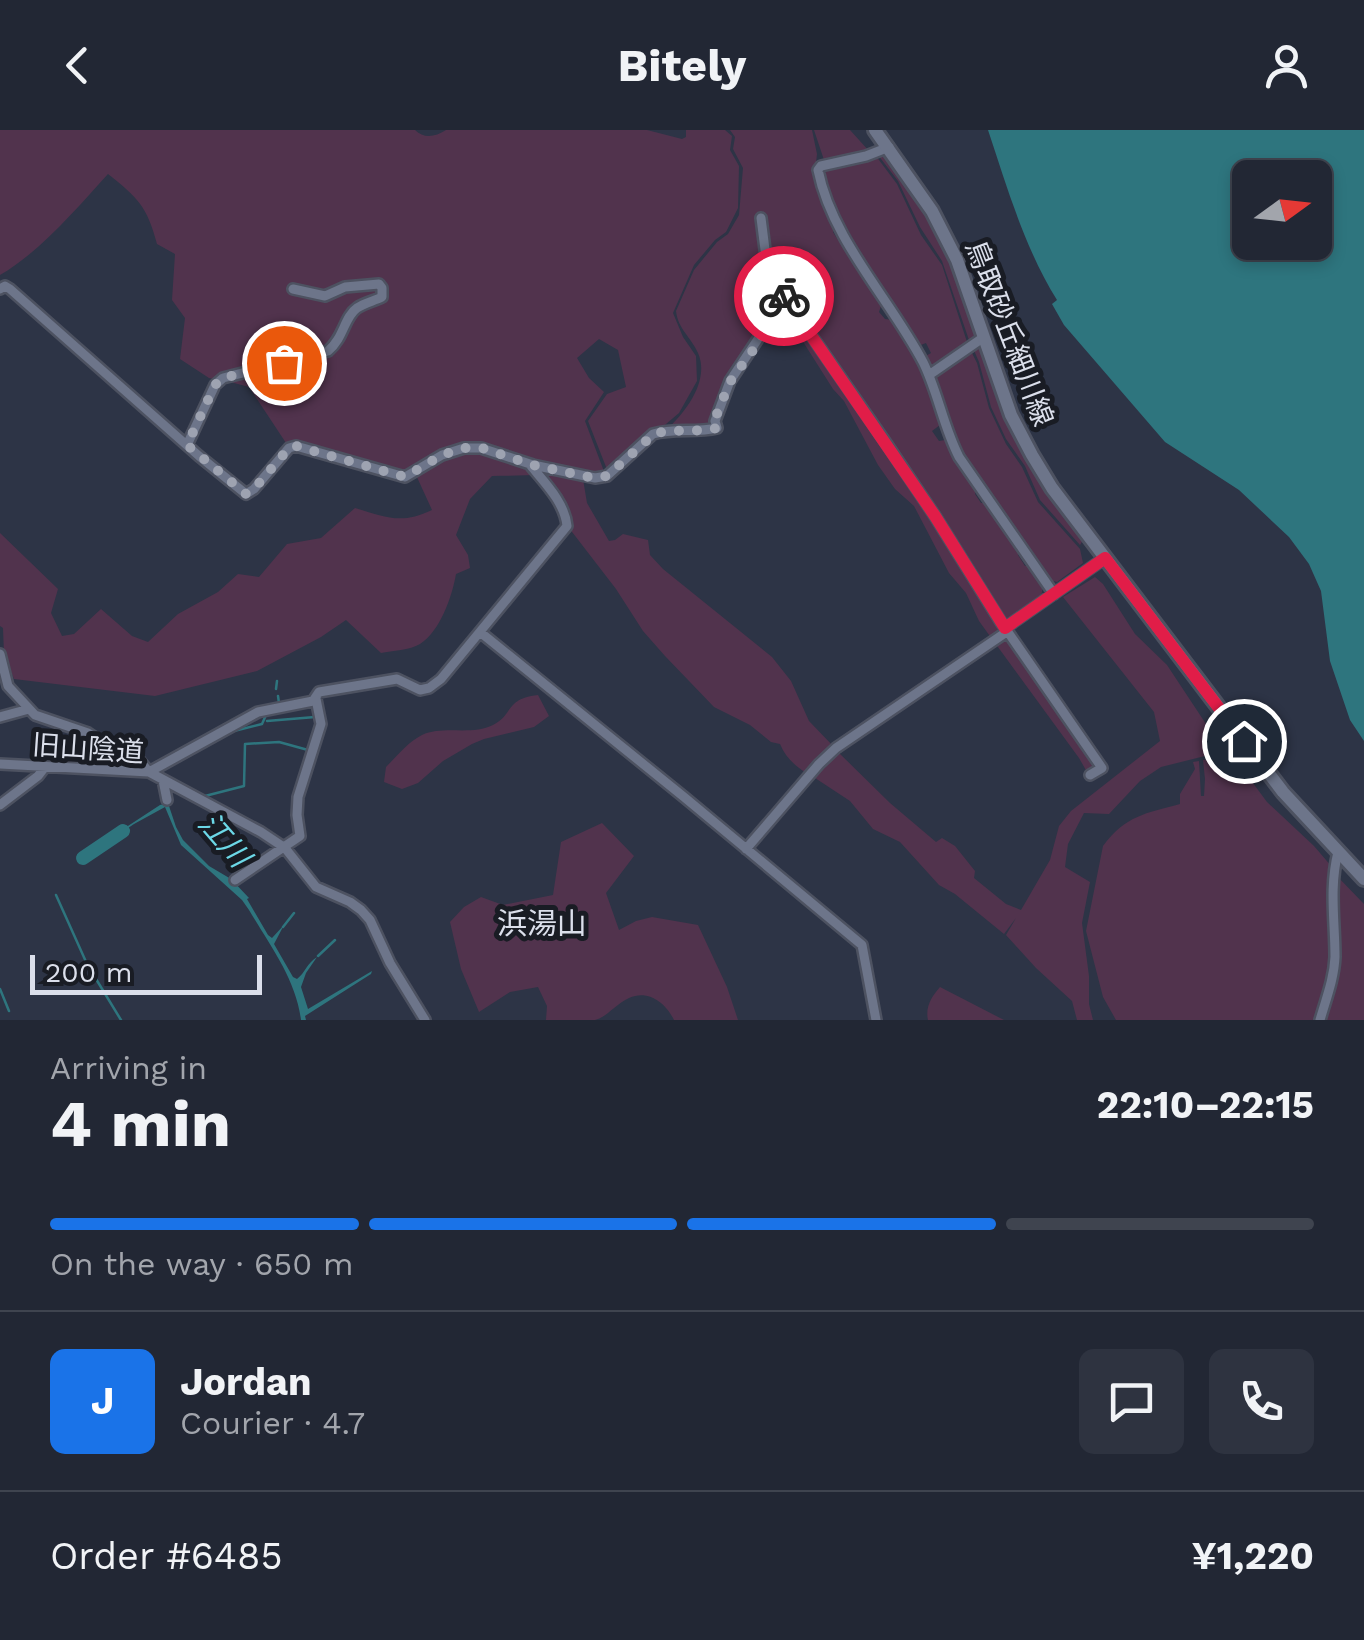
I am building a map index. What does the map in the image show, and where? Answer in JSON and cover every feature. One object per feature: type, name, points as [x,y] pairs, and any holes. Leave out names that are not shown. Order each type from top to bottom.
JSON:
[{"type":"main road","name":"鳥取砂丘細川線","points":[[875,130],[932,211],[957,260],[1011,415],[1052,488],[1283,792],[1364,879]]},
{"type":"street","points":[[888,148],[822,166],[818,170],[821,186],[852,248],[928,376],[959,457],[1054,594]]},
{"type":"street","points":[[0,289],[10,289],[246,494],[289,448],[296,446],[405,477],[442,455],[464,448],[482,448],[530,464],[594,478],[607,476],[654,434],[717,428],[714,421],[730,382],[768,324],[768,273],[761,218]]},
{"type":"street","points":[[768,273],[1102,768],[1090,775]]},
{"type":"street","points":[[187,445],[215,385],[223,378],[328,351],[357,308],[382,297],[382,288],[372,283],[346,287],[325,296],[293,288]]},
{"type":"street","points":[[928,376],[984,337]]},
{"type":"street","points":[[235,880],[300,836],[298,796],[321,724],[316,699],[319,692],[398,679],[420,690],[430,688],[567,526],[562,506],[530,464]]},
{"type":"street","points":[[746,849],[836,748],[1105,558]]},
{"type":"street","points":[[480,632],[862,945],[876,1020]]},
{"type":"street","points":[[0,654],[8,686],[29,709],[38,716],[88,733],[140,761],[149,772],[258,712],[316,699]]},
{"type":"street","points":[[0,717],[29,709]]},
{"type":"street","name":"旧山陰道","points":[[0,764],[149,772],[228,813],[286,848],[316,886],[361,910],[425,1020]]},
{"type":"street","points":[[0,805],[45,766]]},
{"type":"street","points":[[164,780],[167,800]]},
{"type":"street","points":[[1320,1020],[1333,976],[1332,902],[1338,852]]},
{"type":"shaded area","points":[[0,130],[415,130],[430,136],[446,130],[647,130],[682,139],[686,130],[725,130],[732,136],[730,150],[739,166],[738,208],[726,232],[694,265],[673,313],[696,356],[697,381],[679,413],[613,469],[608,472],[588,421],[607,394],[626,387],[618,350],[599,339],[577,358],[589,378],[604,392],[585,421],[605,474],[596,476],[474,445],[449,448],[403,474],[293,443],[288,446],[249,387],[223,380],[329,352],[354,315],[381,301],[385,291],[380,282],[350,283],[319,294],[292,283],[289,291],[326,300],[344,290],[375,285],[381,290],[352,310],[327,349],[218,380],[209,378],[180,359],[185,318],[172,300],[175,254],[157,244],[140,204],[108,174],[44,242],[0,275]]},
{"type":"shaded area","points":[[730,130],[812,130],[817,154],[815,172],[836,225],[833,232],[838,240],[843,240],[882,303],[879,312],[885,319],[893,320],[923,375],[940,425],[932,431],[939,441],[945,440],[976,487],[975,494],[981,503],[986,503],[1025,566],[1043,585],[1041,598],[1008,619],[1004,620],[765,268],[764,326],[709,425],[667,429],[688,405],[701,374],[698,353],[676,311],[694,270],[728,234],[739,215],[743,168],[733,149],[735,137]]},
{"type":"shaded area","points":[[814,130],[850,130],[869,151],[824,160]]},
{"type":"shaded area","points":[[988,130],[1364,130],[1364,741],[1350,720],[1330,661],[1321,591],[1309,564],[1289,537],[1239,490],[1165,442],[1064,325],[1052,304],[1057,300],[1026,239]]},
{"type":"shaded area","points":[[886,153],[916,193],[949,253],[978,335],[970,343],[942,261],[898,181],[878,155]]},
{"type":"shaded area","points":[[876,156],[897,184],[921,235],[942,265],[968,345],[930,369],[924,357],[931,353],[926,343],[918,346],[871,273],[827,191],[827,168]]},
{"type":"shaded area","points":[[768,279],[882,440],[1002,631],[992,639],[966,593],[949,573],[914,506],[895,489],[878,465],[844,401],[788,319],[771,318]]},
{"type":"shaded area","points":[[978,344],[1050,493],[1083,540],[1080,545],[1040,500],[1025,466],[1006,439],[991,407],[973,348]]},
{"type":"shaded area","points":[[970,349],[989,408],[1006,444],[1038,502],[1080,549],[1083,563],[1057,582],[1049,580],[966,462],[952,435],[934,376]]},
{"type":"shaded area","points":[[452,452],[507,458],[535,475],[492,476],[470,499],[456,535],[468,555],[470,568],[456,574],[444,613],[434,631],[420,644],[381,653],[346,620],[257,671],[155,696],[14,679],[4,654],[0,626],[0,533],[58,589],[51,613],[62,636],[74,634],[101,609],[132,636],[148,642],[178,614],[218,592],[238,574],[259,577],[287,544],[321,538],[355,508],[402,518],[432,510],[416,475]]},
{"type":"shaded area","points":[[534,467],[583,479],[587,503],[609,541],[623,534],[648,540],[650,555],[663,569],[772,657],[791,681],[809,721],[834,747],[808,774],[791,761],[780,744],[714,707],[665,656],[569,528]]},
{"type":"shaded area","points":[[1095,577],[1135,634],[1167,665],[1206,724],[1241,764],[1213,754],[1161,767],[1140,781],[1109,814],[1084,813],[1068,844],[1065,867],[1090,882],[1082,923],[1093,1020],[1077,1020],[1072,1001],[1006,935],[1016,918],[1004,934],[939,885],[900,842],[873,829],[850,801],[812,776],[837,751],[936,842],[942,838],[955,846],[975,871],[974,878],[1006,904],[1021,910],[1050,860],[1059,826],[1071,811],[1160,741],[1154,712],[1063,597]]},
{"type":"shaded area","points":[[1008,635],[1097,768],[1087,772],[995,643]]},
{"type":"shaded area","points":[[538,695],[549,716],[534,727],[472,744],[443,761],[418,783],[402,789],[384,782],[386,767],[422,735],[485,728],[500,721],[520,700]]},
{"type":"shaded area","points":[[1218,758],[1244,771],[1267,802],[1332,867],[1332,969],[1318,1020],[1116,1020],[1103,997],[1086,931],[1103,846],[1128,822],[1180,804],[1180,794],[1195,769],[1193,762],[1199,761],[1204,796],[1203,760]]},
{"type":"shaded area","points":[[168,803],[183,840],[249,898],[268,935],[272,938],[284,925],[274,944],[293,977],[297,979],[317,957],[301,987],[308,1009],[372,971],[371,974],[301,1020],[288,976],[249,910],[181,845],[165,807],[109,841],[160,805]]},
{"type":"shaded area","points":[[602,823],[634,856],[606,893],[619,930],[652,917],[698,925],[738,1020],[674,1020],[661,1003],[643,995],[625,1000],[595,1020],[546,1020],[547,1006],[538,987],[510,992],[479,1012],[461,969],[450,922],[481,897],[503,905],[553,895],[561,842]]},
{"type":"shaded area","points":[[1336,875],[1364,904],[1364,1020],[1323,1020],[1335,981]]},
{"type":"shaded area","points":[[940,987],[1004,1020],[928,1020],[930,1002]]},
{"type":"waterway","points":[[276,689],[277,681]]},
{"type":"waterway","points":[[273,705],[279,703],[278,696]]},
{"type":"waterway","points":[[230,732],[262,724],[266,715]]},
{"type":"waterway","points":[[267,721],[315,717]]},
{"type":"waterway","points":[[160,771],[215,741]]},
{"type":"waterway","points":[[205,796],[244,786],[245,744],[279,742],[308,750]]},
{"type":"waterway","name":"江川","points":[[83,858],[123,831]]},
{"type":"waterway","points":[[56,895],[87,964]]},
{"type":"waterway","points":[[283,927],[294,913]]},
{"type":"waterway","points":[[318,956],[335,940]]},
{"type":"waterway","points":[[93,974],[121,1020]]},
{"type":"waterway","points":[[0,989],[9,1011]]},
{"type":"way so far","points":[[284,363],[223,378],[215,385],[187,445],[246,494],[289,448],[296,446],[405,477],[451,451],[482,448],[533,465],[594,478],[607,476],[654,434],[717,428],[714,421],[730,382],[768,324],[768,273],[784,296]]},
{"type":"district","name":"浜湯山","points":[[542,924]]},
{"type":"route","points":[[784,296],[935,516],[1005,628],[1105,558],[1244,741]]}]
